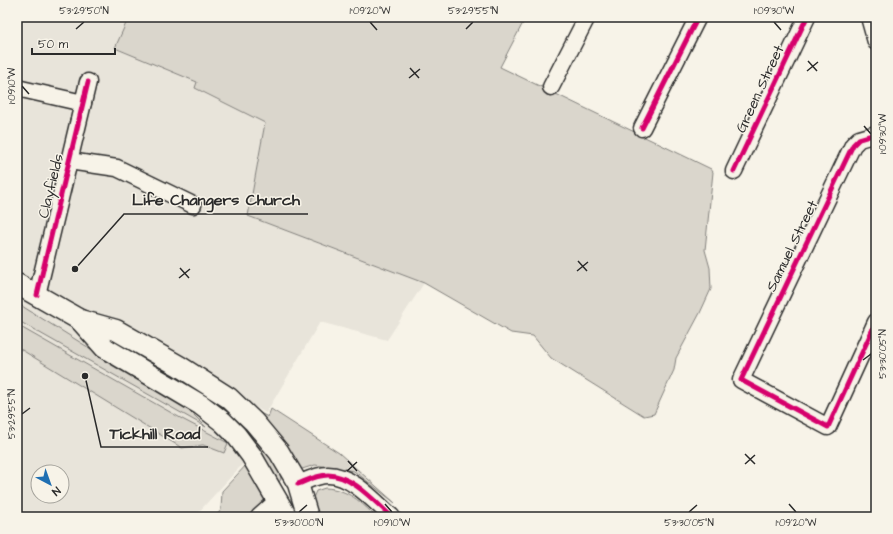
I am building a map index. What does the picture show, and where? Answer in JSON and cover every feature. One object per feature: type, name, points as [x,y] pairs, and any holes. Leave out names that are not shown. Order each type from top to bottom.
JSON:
[{"type":"main road","points":[[17,284],[80,320],[116,330],[179,366],[229,398],[254,422],[269,440],[298,484],[308,517]]},
{"type":"main road","points":[[80,320],[105,348],[201,405],[223,422],[236,435],[251,455],[282,509],[298,484]]},
{"type":"street","points":[[551,87],[587,17]]},
{"type":"street","points":[[642,128],[698,17]]},
{"type":"street","name":"Green Street","points":[[734,171],[807,17]]},
{"type":"street","points":[[868,17],[876,42]]},
{"type":"street","name":"Clayfields","points":[[37,295],[88,82]]},
{"type":"street","points":[[17,88],[83,103]]},
{"type":"street","name":"Samuel Street","points":[[876,134],[859,139],[853,145],[740,380],[828,427],[876,322]]},
{"type":"street","name":"Clayfields","points":[[69,161],[117,168],[193,205]]},
{"type":"street","points":[[298,484],[315,476],[329,475],[340,478],[352,484],[392,517]]},
{"type":"street","points":[[259,517],[282,509]]},
{"type":"shaded area","points":[[17,17],[111,17],[127,21],[115,48],[197,82],[196,89],[265,123],[248,216],[424,283],[387,340],[320,322],[266,413],[17,278]]},
{"type":"shaded area","points":[[111,17],[526,17],[500,67],[711,169],[713,172],[705,250],[710,268],[711,289],[676,358],[674,370],[654,414],[644,416],[551,358],[533,336],[511,333],[424,283],[248,216],[265,123],[195,88],[197,82],[115,48],[127,21]]},
{"type":"shaded area","points":[[17,284],[201,405],[251,455],[194,517],[17,517]]},
{"type":"shaded area","points":[[17,303],[189,410],[206,427],[17,320]]},
{"type":"shaded area","points":[[17,325],[184,420],[228,443],[224,453],[203,445],[182,448],[17,347]]},
{"type":"shaded area","points":[[226,403],[278,464],[281,479],[278,484],[215,407]]},
{"type":"shaded area","points":[[248,407],[268,417],[271,409],[339,453],[395,503],[354,471],[315,465],[299,470]]},
{"type":"shaded area","points":[[248,463],[268,494],[265,503],[250,517],[215,517],[221,510],[222,491]]},
{"type":"shaded area","points":[[325,488],[341,491],[354,497],[376,517],[316,517],[312,500],[316,491]]},
{"type":"cycle path","points":[[642,128],[698,17]]},
{"type":"cycle path","points":[[734,171],[807,17]]},
{"type":"cycle path","points":[[37,295],[88,82]]},
{"type":"cycle path","points":[[876,134],[859,139],[853,145],[741,380],[828,427],[876,322]]},
{"type":"cycle path","points":[[298,484],[313,478],[328,475],[346,479],[363,490],[392,517]]},
{"type":"place","name":"Life Changers Church","points":[[75,269]]},
{"type":"place","name":"Tickhill Road","points":[[85,376]]}]
